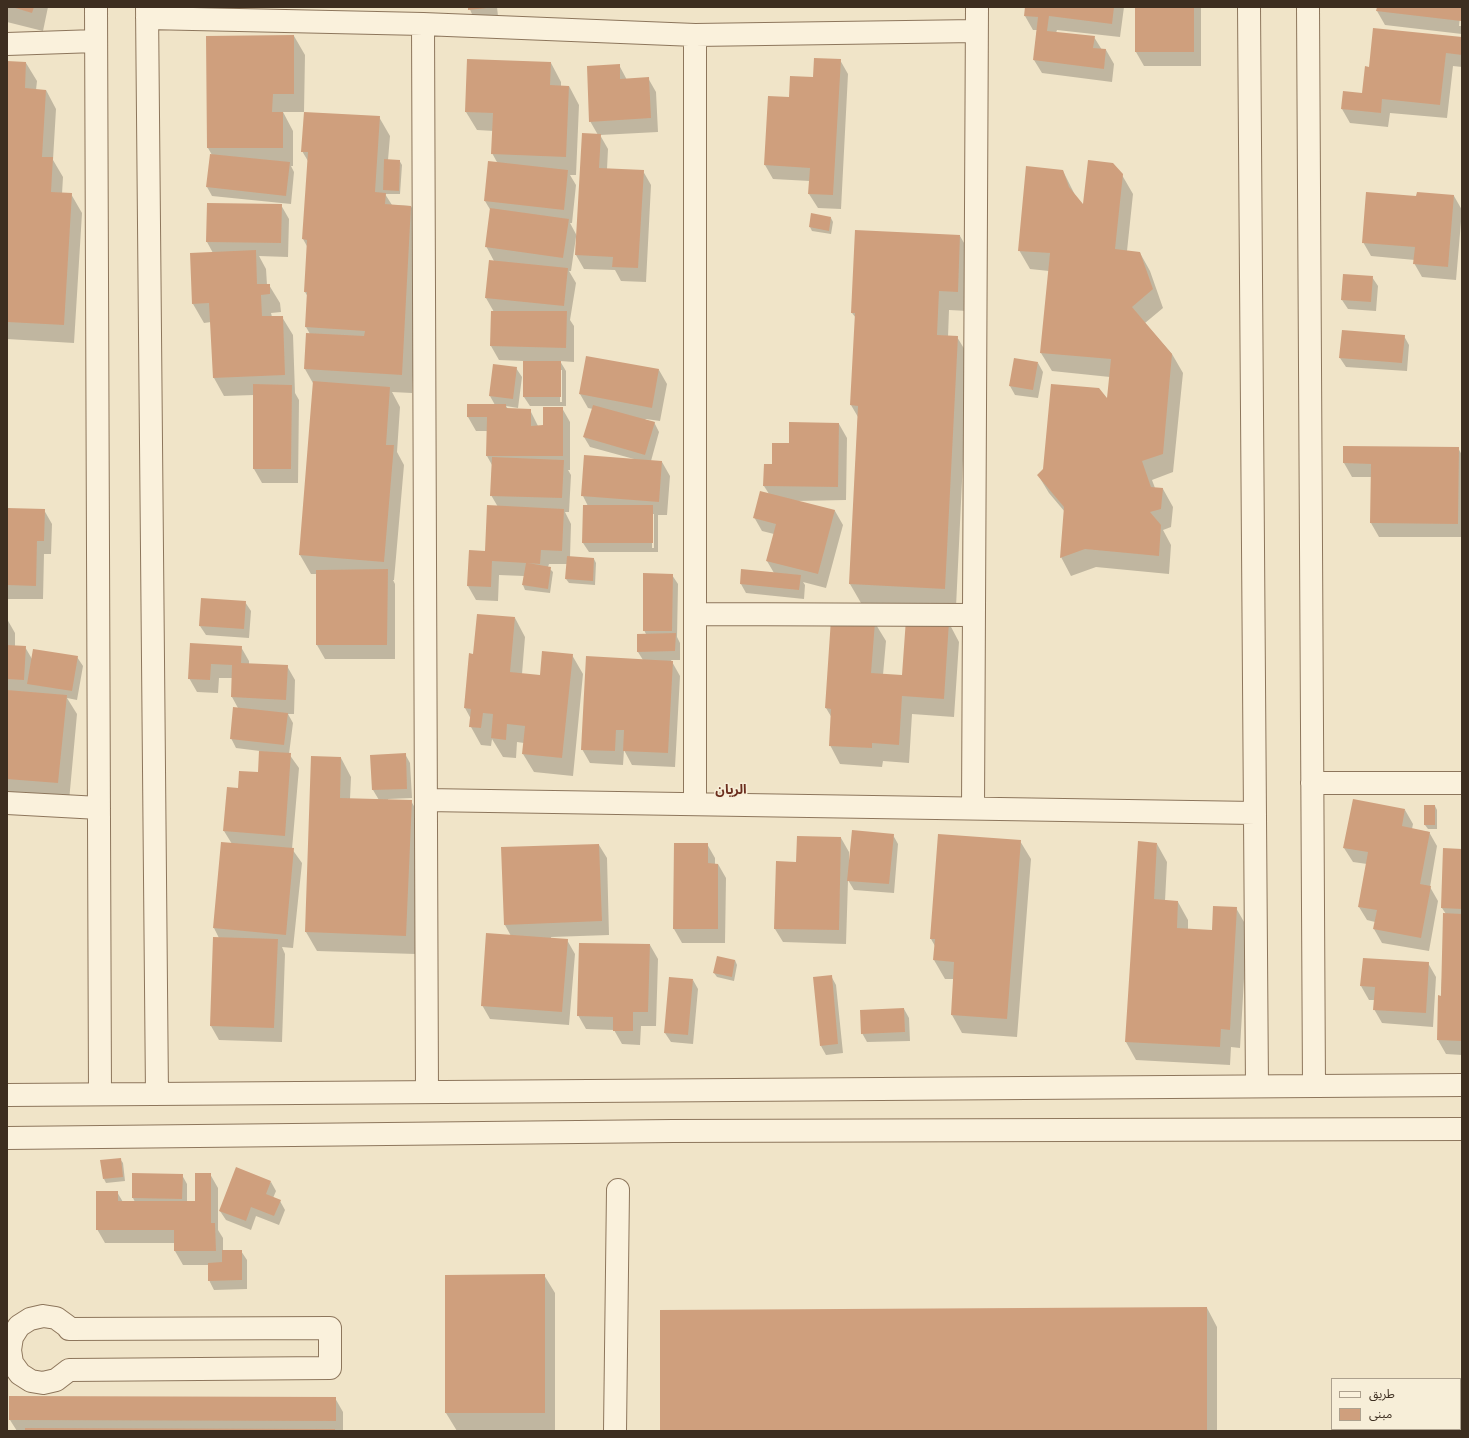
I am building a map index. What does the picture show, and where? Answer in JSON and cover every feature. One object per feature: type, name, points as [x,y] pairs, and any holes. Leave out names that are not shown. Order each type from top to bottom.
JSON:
[{"type":"street","points":[[96,7],[100,1094]]},
{"type":"street","points":[[973,807],[977,7]]},
{"type":"street","points":[[1249,7],[1257,1086]]},
{"type":"street","points":[[1308,7],[1314,1086]]},
{"type":"street","points":[[157,1094],[147,13],[695,35],[976,31]]},
{"type":"street","points":[[423,24],[427,1092]]},
{"type":"street","points":[[695,35],[695,804]]},
{"type":"street","points":[[7,44],[96,41]]},
{"type":"street","points":[[695,614],[974,615]]},
{"type":"street","points":[[1312,783],[1462,784]]},
{"type":"street","points":[[426,800],[973,807],[1255,813]]},
{"type":"street","points":[[7,803],[99,808]]},
{"type":"street","points":[[7,1095],[1462,1085]]},
{"type":"street","points":[[7,1138],[665,1132],[1462,1129]]},
{"type":"street","points":[[616,1431],[618,1190]]},
{"type":"street","points":[[43,1316],[56,1318],[69,1329],[330,1328],[330,1368],[70,1370],[56,1380],[43,1383],[31,1381],[20,1374],[12,1363],[10,1336],[19,1326],[30,1319],[43,1316]]},
{"type":"building","points":[[12,7],[34,7],[32,13]]},
{"type":"building","points":[[468,7],[486,7],[487,8],[468,10]]},
{"type":"building","points":[[1025,7],[1114,7],[1112,24],[1049,16],[1047,31],[1095,36],[1093,48],[1106,49],[1104,69],[1033,60],[1038,17],[1024,16]]},
{"type":"building","points":[[1135,7],[1194,7],[1194,52],[1135,52]]},
{"type":"building","points":[[1377,7],[1462,7],[1461,21],[1376,11]]},
{"type":"building","points":[[1373,28],[1462,37],[1462,55],[1446,53],[1440,105],[1382,99],[1381,113],[1341,109],[1343,91],[1362,93],[1365,66],[1369,67]]},
{"type":"building","points":[[294,35],[294,94],[273,94],[272,112],[283,112],[283,148],[207,148],[206,36]]},
{"type":"building","points":[[814,58],[841,59],[833,195],[808,194],[810,168],[764,165],[768,96],[789,97],[790,76],[813,77]]},
{"type":"building","points":[[467,59],[551,62],[550,85],[569,86],[566,157],[491,154],[493,113],[465,112]]},
{"type":"building","points":[[7,61],[26,62],[25,88],[46,90],[42,157],[53,157],[51,192],[72,193],[64,325],[7,322]]},
{"type":"building","points":[[620,64],[620,79],[649,77],[651,118],[589,122],[587,66]]},
{"type":"building","points":[[304,112],[380,116],[375,192],[386,193],[385,204],[411,206],[402,375],[304,369],[306,333],[364,336],[365,331],[305,327],[307,292],[304,292],[307,240],[302,239],[308,152],[301,152]]},
{"type":"building","points":[[582,133],[601,134],[599,168],[644,170],[638,268],[612,267],[613,257],[575,255]]},
{"type":"building","points":[[210,154],[290,162],[286,196],[206,187]]},
{"type":"building","points":[[384,159],[400,160],[399,191],[383,190]]},
{"type":"building","points":[[1088,160],[1113,163],[1123,174],[1115,249],[1140,252],[1153,289],[1132,307],[1172,354],[1163,454],[1142,461],[1151,487],[1163,488],[1161,509],[1150,512],[1161,525],[1159,556],[1085,549],[1060,558],[1064,507],[1037,475],[1043,469],[1051,384],[1099,388],[1107,398],[1111,359],[1040,353],[1050,253],[1018,251],[1026,166],[1063,170],[1069,187],[1083,204]]},
{"type":"building","points":[[488,161],[568,170],[564,210],[484,201]]},
{"type":"building","points":[[1366,192],[1416,196],[1417,192],[1454,195],[1448,267],[1413,264],[1415,247],[1362,243]]},
{"type":"building","points":[[207,203],[282,204],[281,243],[206,242]]},
{"type":"building","points":[[490,208],[569,219],[563,258],[485,247]]},
{"type":"building","points":[[811,213],[831,217],[829,231],[809,227]]},
{"type":"building","points":[[855,230],[960,235],[958,292],[939,291],[937,335],[958,336],[945,589],[849,584],[858,406],[850,405],[855,313],[851,313]]},
{"type":"building","points":[[256,250],[257,284],[270,284],[270,294],[261,295],[262,316],[283,316],[285,375],[213,378],[209,303],[192,304],[190,253]]},
{"type":"building","points":[[489,260],[568,268],[564,306],[485,298]]},
{"type":"building","points":[[1343,274],[1373,276],[1371,302],[1341,300]]},
{"type":"building","points":[[491,311],[567,311],[566,348],[490,346]]},
{"type":"building","points":[[1342,330],[1405,335],[1402,363],[1339,358]]},
{"type":"building","points":[[586,356],[659,369],[652,408],[579,394]]},
{"type":"building","points":[[1014,358],[1038,362],[1033,390],[1009,386]]},
{"type":"building","points":[[523,361],[561,361],[561,397],[523,397]]},
{"type":"building","points":[[493,364],[517,367],[513,399],[489,396]]},
{"type":"building","points":[[313,381],[390,387],[386,445],[394,445],[384,562],[299,555]]},
{"type":"building","points":[[253,384],[292,385],[291,469],[253,469]]},
{"type":"building","points":[[467,404],[506,404],[506,408],[531,409],[531,426],[543,425],[543,407],[563,407],[563,456],[486,456],[487,417],[467,417]]},
{"type":"building","points":[[593,405],[655,422],[645,455],[583,437]]},
{"type":"building","points":[[789,422],[839,423],[838,487],[763,486],[764,464],[772,464],[772,443],[789,443]]},
{"type":"building","points":[[1343,446],[1459,447],[1458,524],[1370,523],[1371,464],[1343,463]]},
{"type":"building","points":[[584,455],[662,461],[659,502],[581,496]]},
{"type":"building","points":[[492,457],[564,460],[562,498],[490,496]]},
{"type":"building","points":[[760,491],[835,510],[818,574],[766,561],[776,524],[753,518]]},
{"type":"building","points":[[487,505],[564,509],[562,551],[541,550],[540,564],[528,563],[551,567],[548,589],[522,585],[526,563],[492,561],[491,587],[467,586],[469,550],[485,551]]},
{"type":"building","points":[[583,505],[653,505],[653,543],[582,543]]},
{"type":"building","points":[[7,508],[45,509],[44,541],[37,541],[36,586],[7,585]]},
{"type":"building","points":[[567,556],[594,558],[593,581],[565,579]]},
{"type":"building","points":[[388,569],[387,645],[316,645],[316,570]]},
{"type":"building","points":[[741,569],[801,575],[799,590],[740,584]]},
{"type":"building","points":[[643,573],[673,574],[672,631],[643,631]]},
{"type":"building","points":[[201,598],[246,601],[244,629],[199,626]]},
{"type":"building","points":[[477,614],[515,617],[510,672],[540,675],[542,651],[573,654],[562,758],[522,754],[525,726],[507,724],[506,740],[491,738],[493,714],[483,713],[481,728],[469,727],[471,709],[464,708],[469,653],[473,654]]},
{"type":"building","points":[[831,619],[875,622],[871,673],[902,675],[906,619],[949,622],[944,699],[902,696],[899,745],[872,743],[872,748],[829,746],[831,709],[825,708]]},
{"type":"building","points":[[676,633],[675,651],[637,652],[637,634]]},
{"type":"building","points":[[190,643],[242,646],[241,663],[288,665],[286,700],[231,697],[232,665],[211,664],[210,680],[188,679]]},
{"type":"building","points":[[7,645],[26,646],[24,680],[7,679]]},
{"type":"building","points":[[33,649],[78,656],[72,691],[27,684]]},
{"type":"building","points":[[586,656],[673,661],[668,753],[623,751],[624,730],[616,730],[615,751],[581,750]]},
{"type":"building","points":[[7,690],[67,695],[58,783],[7,779]]},
{"type":"building","points":[[233,707],[288,713],[284,745],[230,739]]},
{"type":"building","points":[[259,751],[291,753],[285,836],[223,831],[227,787],[238,788],[239,771],[258,772]]},
{"type":"building","points":[[406,753],[407,789],[372,790],[370,755]]},
{"type":"building","points":[[311,756],[341,757],[340,798],[412,800],[406,936],[305,932]]},
{"type":"building","points":[[1353,799],[1405,809],[1402,826],[1430,832],[1420,884],[1431,886],[1421,938],[1373,929],[1377,910],[1358,907],[1368,852],[1343,848]]},
{"type":"building","points":[[1424,805],[1435,805],[1435,825],[1424,825]]},
{"type":"building","points":[[852,830],[894,834],[889,884],[847,881]]},
{"type":"building","points":[[938,834],[1021,840],[1007,1019],[951,1015],[954,962],[933,960],[935,939],[930,939]]},
{"type":"building","points":[[797,836],[841,837],[839,930],[774,929],[776,861],[796,862]]},
{"type":"building","points":[[1138,841],[1157,843],[1154,899],[1178,901],[1177,928],[1212,930],[1213,906],[1237,907],[1230,1030],[1221,1029],[1220,1047],[1125,1042]]},
{"type":"building","points":[[221,842],[294,848],[286,935],[213,928]]},
{"type":"building","points":[[674,843],[708,843],[708,863],[718,864],[718,929],[673,929]]},
{"type":"building","points":[[599,844],[602,921],[504,925],[501,847]]},
{"type":"building","points":[[1443,848],[1462,849],[1462,909],[1441,908]]},
{"type":"building","points":[[1443,913],[1462,914],[1462,1041],[1437,1040],[1438,995],[1441,996]]},
{"type":"building","points":[[486,933],[568,939],[562,1012],[481,1006]]},
{"type":"building","points":[[213,937],[278,939],[274,1028],[210,1026]]},
{"type":"building","points":[[579,943],[650,944],[648,1012],[633,1012],[633,1031],[613,1031],[613,1017],[577,1016]]},
{"type":"building","points":[[717,956],[735,960],[732,977],[713,973]]},
{"type":"building","points":[[1363,958],[1429,962],[1426,1013],[1373,1010],[1375,987],[1360,986]]},
{"type":"building","points":[[832,975],[838,1044],[820,1046],[813,977]]},
{"type":"building","points":[[669,977],[693,979],[688,1035],[664,1033]]},
{"type":"building","points":[[904,1008],[905,1032],[861,1034],[860,1010]]},
{"type":"building","points":[[121,1158],[123,1177],[103,1179],[100,1160]]},
{"type":"building","points":[[236,1167],[271,1181],[266,1194],[281,1200],[274,1216],[251,1207],[246,1221],[219,1211]]},
{"type":"building","points":[[132,1173],[183,1174],[182,1199],[132,1198]]},
{"type":"building","points":[[195,1173],[211,1173],[211,1223],[215,1223],[216,1251],[174,1251],[174,1230],[96,1230],[96,1191],[118,1191],[118,1201],[195,1201]]},
{"type":"building","points":[[222,1250],[242,1250],[242,1280],[208,1281],[208,1263],[222,1262]]},
{"type":"building","points":[[545,1274],[545,1413],[445,1413],[445,1275]]},
{"type":"building","points":[[1207,1307],[1207,1431],[660,1431],[660,1310]]},
{"type":"building","points":[[9,1396],[336,1397],[336,1421],[9,1420]]},
{"type":"building","points":[[25,1428],[335,1429],[335,1431],[25,1431]]},
{"type":"district","name":"الريان","points":[[731,790]]}]
